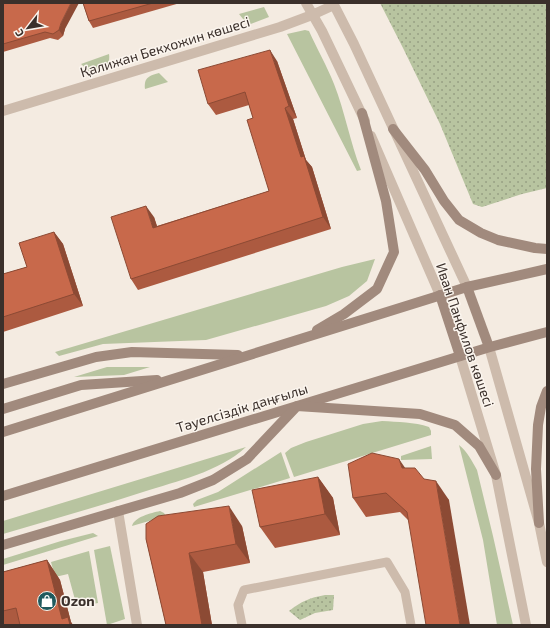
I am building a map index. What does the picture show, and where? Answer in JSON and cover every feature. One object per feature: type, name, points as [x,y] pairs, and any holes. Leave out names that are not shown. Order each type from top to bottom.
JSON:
[{"type":"main road","points":[[300,339],[344,314],[376,289],[394,252],[386,201],[362,113]]},
{"type":"main road","points":[[394,128],[425,170],[444,202],[459,220],[481,233],[498,240],[547,249]]},
{"type":"main road","points":[[3,432],[440,295],[467,287],[547,269]]},
{"type":"main road","name":"Иван Панфилов көшесі","points":[[467,287],[489,347]]},
{"type":"main road","name":"Иван Панфилов көшесі","points":[[440,295],[460,356]]},
{"type":"main road","name":"Тәуелсіздік даңғылы","points":[[3,496],[489,347],[547,332]]},
{"type":"main road","points":[[3,384],[96,357],[132,352],[246,356]]},
{"type":"main road","points":[[3,409],[81,385],[173,379]]},
{"type":"main road","points":[[539,523],[536,469],[538,425],[540,406],[547,391]]},
{"type":"main road","points":[[3,545],[180,493],[213,480],[248,459],[297,406],[420,414],[455,425],[479,446],[496,475]]},
{"type":"street","name":"Иван Панфилов көшесі","points":[[306,3],[322,31],[362,113],[440,295]]},
{"type":"street","name":"Иван Панфилов көшесі","points":[[333,4],[394,128],[467,287]]},
{"type":"street","name":"Қалижан Бекхожин көшесі","points":[[3,112],[280,27],[333,4]]},
{"type":"street","name":"Иван Панфилов көшесі","points":[[489,347],[539,523],[547,562]]},
{"type":"street","name":"Иван Панфилов көшесі","points":[[460,356],[496,475],[526,625]]},
{"type":"street","points":[[118,511],[137,625]]},
{"type":"lane","points":[[242,625],[238,605],[244,590],[386,562],[405,592],[411,625]]},
{"type":"green space","points":[[380,3],[547,3],[547,188],[522,194],[482,207],[473,204],[440,124]]},
{"type":"green space","points":[[264,7],[269,17],[248,25],[239,14]]},
{"type":"green space","points":[[305,30],[309,31],[334,84],[361,170],[357,171],[287,34]]},
{"type":"green space","points":[[109,54],[107,66],[101,70],[90,72],[81,64]]},
{"type":"green space","points":[[159,73],[168,82],[145,89],[146,79]]},
{"type":"green space","points":[[375,259],[367,281],[349,296],[326,306],[206,340],[103,344],[59,356],[55,352],[342,267]]},
{"type":"green space","points":[[107,367],[150,367],[124,375],[74,377]]},
{"type":"green space","points":[[382,421],[406,422],[423,425],[429,427],[431,435],[294,477],[285,453],[291,448],[363,424]]},
{"type":"green space","points":[[459,445],[467,453],[477,470],[513,625],[497,625],[483,540]]},
{"type":"green space","points":[[431,446],[432,459],[401,460],[401,456]]},
{"type":"green space","points":[[246,447],[223,463],[197,475],[3,534],[3,521]]},
{"type":"green space","points":[[281,452],[290,478],[194,507],[193,504],[197,500],[218,492]]},
{"type":"green space","points":[[160,511],[166,516],[132,526],[133,523],[139,518]]},
{"type":"green space","points":[[93,533],[98,536],[3,565],[3,559]]},
{"type":"green space","points":[[110,546],[125,619],[107,625],[94,550]]},
{"type":"green space","points":[[89,551],[98,603],[77,607],[68,574],[55,577],[51,562]]},
{"type":"green space","points":[[325,595],[334,595],[333,610],[315,613],[300,620],[289,611],[306,600]]},
{"type":"building","points":[[3,3],[71,3],[59,30],[53,34],[45,32],[3,44]]},
{"type":"building","points":[[83,3],[153,3],[89,21]]},
{"type":"building","points":[[270,50],[289,106],[285,108],[301,157],[304,156],[323,217],[131,279],[111,217],[146,206],[153,228],[269,191],[247,120],[253,118],[245,92],[208,104],[198,70]]},
{"type":"building","points":[[54,232],[74,294],[3,317],[3,274],[27,267],[19,243]]},
{"type":"building","points":[[372,453],[399,459],[402,468],[415,468],[424,479],[436,481],[460,625],[426,625],[407,512],[386,493],[353,498],[348,464]]},
{"type":"building","points":[[318,477],[325,514],[260,527],[252,490]]},
{"type":"building","points":[[229,506],[236,544],[189,553],[202,625],[166,625],[146,539],[146,524],[158,516]]},
{"type":"building","points":[[47,560],[62,619],[68,617],[70,625],[20,625],[16,608],[3,611],[3,572]]},
{"type":"place","name":"Ozon","points":[[47,601]]}]
